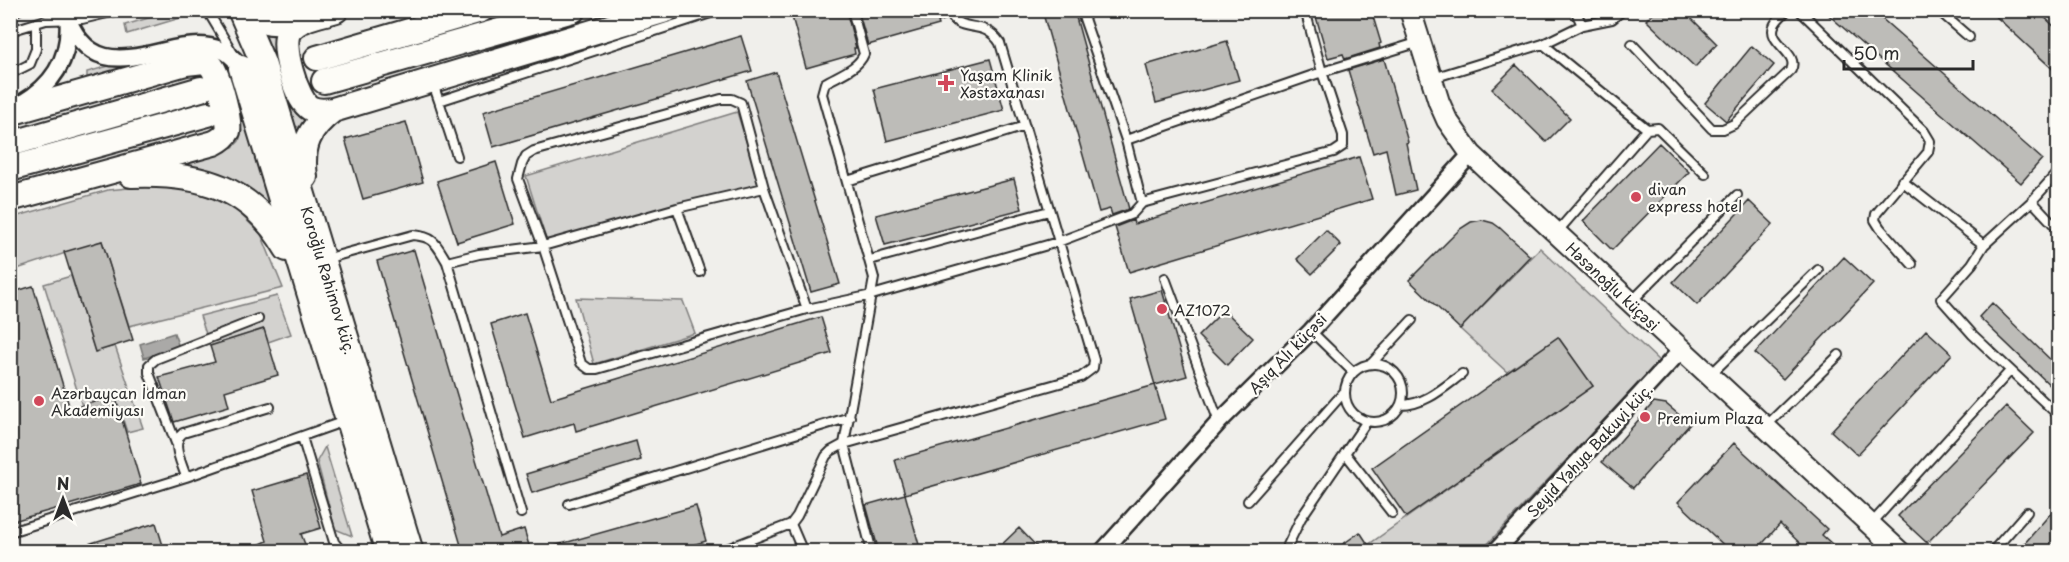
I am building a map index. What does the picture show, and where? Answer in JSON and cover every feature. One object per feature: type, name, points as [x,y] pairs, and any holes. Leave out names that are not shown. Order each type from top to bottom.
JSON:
[{"type":"main road","name":"Koroğlu Rəhimov küç.","points":[[240,10],[263,63],[411,552]]},
{"type":"main road","points":[[247,10],[264,22],[274,23],[304,20],[336,10]]},
{"type":"main road","points":[[317,58],[481,10]]},
{"type":"main road","points":[[324,81],[573,10]]},
{"type":"main road","points":[[304,20],[291,28],[286,40],[287,54],[299,95],[311,109],[320,111],[435,90],[666,10]]},
{"type":"main road","points":[[10,112],[196,60],[211,65],[229,128],[224,137],[214,143],[10,199]]},
{"type":"main road","name":"Koroğlu Rəhimov küç.","points":[[238,62],[388,552]]},
{"type":"main road","points":[[10,144],[201,90]]},
{"type":"main road","points":[[309,212],[304,150],[313,128],[333,110]]},
{"type":"main road","points":[[10,169],[208,114]]},
{"type":"main road","points":[[78,180],[157,174],[186,177],[225,189],[253,206],[268,220],[287,248],[307,286]]},
{"type":"street","name":"Həsənoğlu küçəsi","points":[[1410,10],[1447,120],[1471,154],[1897,550]]},
{"type":"street","points":[[67,15],[80,39],[99,52],[124,50],[179,36],[205,33],[217,38],[238,62]]},
{"type":"street","points":[[10,112],[42,90],[59,69],[68,45],[67,15]]},
{"type":"street","name":"Aşıq Alı küçəsi","points":[[1102,552],[1220,422],[1311,331],[1471,154]]},
{"type":"street","name":"Seyid Yəhya Bakuvi küç.","points":[[1495,552],[1682,349]]},
{"type":"lane","points":[[10,13],[18,10]]},
{"type":"lane","points":[[10,31],[67,15],[100,16],[120,10]]},
{"type":"lane","points":[[207,10],[238,62]]},
{"type":"lane","points":[[457,156],[435,90],[710,15],[720,10]]},
{"type":"lane","points":[[852,10],[864,54],[856,66],[825,83],[822,87],[822,94],[874,278],[844,444],[872,552]]},
{"type":"lane","points":[[718,552],[730,550],[792,524],[826,456],[844,444],[1081,377],[1093,368],[1094,360],[1000,43],[995,34],[985,28],[957,24],[952,20],[949,10]]},
{"type":"lane","points":[[1082,10],[1126,140],[1142,203]]},
{"type":"lane","points":[[807,309],[764,188],[741,103],[732,99],[721,99],[534,151],[526,156],[518,179],[543,246],[581,363],[589,369],[597,369],[807,309],[872,295],[1058,242],[1132,214],[1142,203],[1334,152],[1343,146],[1343,135],[1305,10]]},
{"type":"lane","points":[[1575,10],[1582,25]]},
{"type":"lane","points":[[1431,78],[1543,44],[1582,25],[1612,20],[1623,10]]},
{"type":"lane","points":[[1632,44],[1712,129],[1724,129],[1734,124],[1794,65],[1773,31],[1774,25],[1787,10]]},
{"type":"lane","points":[[1799,10],[1924,131],[1930,141],[1928,152],[1876,214],[1875,220],[1912,264]]},
{"type":"lane","points":[[1938,10],[1970,37]]},
{"type":"lane","points":[[10,74],[30,64],[36,49],[36,23]]},
{"type":"lane","points":[[1126,140],[1322,72],[1420,42]]},
{"type":"lane","points":[[1543,44],[1647,129]]},
{"type":"lane","points":[[847,181],[1025,126]]},
{"type":"lane","points":[[1556,233],[1647,129],[1658,128],[1705,174]]},
{"type":"lane","points":[[2058,172],[2032,201],[1984,244],[1972,264],[1941,298],[1973,335],[2058,415]]},
{"type":"lane","points":[[1902,181],[1984,244]]},
{"type":"lane","points":[[447,262],[479,254],[543,246],[677,208],[764,188]]},
{"type":"lane","points":[[1631,302],[1737,195]]},
{"type":"lane","points":[[2032,201],[2058,229]]},
{"type":"lane","points":[[677,208],[699,272]]},
{"type":"lane","points":[[870,260],[1049,211]]},
{"type":"lane","points":[[323,259],[413,235],[434,240],[447,262],[521,513]]},
{"type":"lane","points":[[1710,375],[1818,270]]},
{"type":"lane","points":[[1165,278],[1220,422]]},
{"type":"lane","points":[[186,477],[176,443],[149,373],[149,365],[156,359],[258,319]]},
{"type":"lane","points":[[1371,364],[1412,320]]},
{"type":"lane","points":[[1311,331],[1353,372]]},
{"type":"lane","points":[[1766,427],[1839,355]]},
{"type":"lane","points":[[1371,364],[1391,369],[1398,376],[1402,385],[1401,405],[1395,414],[1377,422],[1357,417],[1350,410],[1346,401],[1347,381],[1353,372],[1371,364]]},
{"type":"lane","points":[[1871,524],[2010,371]]},
{"type":"lane","points":[[1401,405],[1412,405],[1427,399],[1462,374]]},
{"type":"lane","points":[[1248,501],[1345,391]]},
{"type":"lane","points":[[176,443],[178,437],[183,433],[270,407]]},
{"type":"lane","points":[[569,504],[850,417]]},
{"type":"lane","points":[[10,532],[186,477],[348,420]]},
{"type":"lane","points":[[1288,545],[1301,518],[1366,421]]},
{"type":"lane","points":[[302,437],[334,542],[342,552]]},
{"type":"lane","points":[[1346,453],[1392,513]]},
{"type":"lane","points":[[1992,552],[2027,512]]},
{"type":"lane","points":[[792,524],[802,552]]},
{"type":"shaded area","points":[[175,10],[189,11],[190,15],[127,34],[125,25]]},
{"type":"shaded area","points":[[278,33],[311,118],[305,130],[293,125],[266,36]]},
{"type":"shaded area","points":[[196,42],[227,59],[274,211],[254,192],[231,178],[179,163],[233,147],[239,141],[242,131],[222,64],[197,47],[87,78],[87,72]]},
{"type":"shaded area","points":[[737,112],[760,185],[549,249],[526,176]]},
{"type":"shaded area","points":[[149,186],[194,190],[235,209],[261,234],[283,288],[129,326],[102,241],[11,271],[11,218],[108,190]]},
{"type":"shaded area","points":[[1540,248],[1659,361],[1481,551],[1373,551],[1368,545],[1593,386],[1558,337],[1507,372],[1460,329]]},
{"type":"shaded area","points":[[71,276],[95,351],[115,346],[143,428],[127,432],[115,396],[82,406],[44,284]]},
{"type":"shaded area","points":[[277,296],[291,334],[268,342],[263,329],[210,346],[200,316]]},
{"type":"shaded area","points":[[576,298],[683,301],[695,333],[594,364]]},
{"type":"shaded area","points":[[174,333],[179,347],[144,358],[140,344]]},
{"type":"shaded area","points":[[325,447],[352,536],[335,529],[317,461]]},
{"type":"building","points":[[799,10],[846,10],[856,48],[854,48],[855,54],[806,68],[791,13]]},
{"type":"building","points":[[858,10],[943,10],[947,19],[938,22],[939,25],[868,45]]},
{"type":"building","points":[[1042,10],[1074,10],[1129,209],[1112,215],[1110,209],[1099,212]]},
{"type":"building","points":[[1314,10],[1371,10],[1381,43],[1380,48],[1345,59],[1343,54],[1328,58]]},
{"type":"building","points":[[1656,10],[1683,10],[1717,44],[1695,67],[1646,20]]},
{"type":"building","points":[[1823,10],[1872,10],[2042,159],[2021,183]]},
{"type":"building","points":[[1989,10],[2037,10],[2058,30],[2058,74]]},
{"type":"building","points":[[741,36],[752,71],[493,147],[483,112]]},
{"type":"building","points":[[1227,41],[1239,80],[1156,103],[1146,65]]},
{"type":"building","points":[[1752,46],[1774,65],[1726,121],[1705,103]]},
{"type":"building","points":[[990,59],[1004,110],[887,141],[874,89]]},
{"type":"building","points":[[1384,59],[1408,142],[1406,143],[1416,190],[1396,195],[1386,149],[1373,153],[1348,70]]},
{"type":"building","points":[[1516,65],[1570,118],[1546,142],[1492,89]]},
{"type":"building","points":[[776,72],[840,284],[811,292],[747,81]]},
{"type":"building","points":[[406,122],[423,182],[363,199],[345,139]]},
{"type":"building","name":"divan express hotel","points":[[1659,143],[1689,172],[1612,250],[1583,221]]},
{"type":"building","points":[[1359,157],[1372,199],[1129,272],[1115,227],[1133,220],[1134,224]]},
{"type":"building","points":[[496,162],[515,224],[457,242],[437,181]]},
{"type":"building","points":[[1014,179],[1022,209],[885,245],[876,215]]},
{"type":"building","points":[[1749,201],[1773,224],[1697,305],[1673,282]]},
{"type":"building","points":[[1482,220],[1500,228],[1530,256],[1460,329],[1409,280],[1460,229],[1471,222]]},
{"type":"building","points":[[1326,230],[1341,245],[1312,274],[1297,259]]},
{"type":"building","points":[[102,241],[133,340],[95,352],[64,252]]},
{"type":"building","points":[[414,250],[499,537],[524,529],[531,552],[463,552],[377,261]]},
{"type":"building","points":[[1844,257],[1873,284],[1783,379],[1755,353]]},
{"type":"building","name":"Azərbaycan İdman Akademiyası","points":[[33,286],[70,409],[115,396],[141,484],[10,522],[10,293]]},
{"type":"building","points":[[1162,290],[1187,376],[1155,385],[1130,299]]},
{"type":"building","points":[[1992,303],[2058,367],[2058,393],[1979,317]]},
{"type":"building","points":[[1224,310],[1253,338],[1227,365],[1198,336]]},
{"type":"building","points":[[525,313],[551,399],[821,317],[832,353],[576,431],[574,423],[525,438],[491,324]]},
{"type":"building","points":[[264,329],[278,375],[225,391],[229,406],[174,422],[159,377],[215,362],[210,346]]},
{"type":"building","points":[[1926,330],[1952,354],[1857,455],[1831,431]]},
{"type":"building","points":[[1558,337],[1593,386],[1406,517],[1372,468]]},
{"type":"building","points":[[1155,385],[1165,419],[905,494],[895,460]]},
{"type":"building","points":[[1654,402],[1666,404],[1690,424],[1633,488],[1602,462]]},
{"type":"building","points":[[2006,406],[2034,433],[1927,543],[1898,516]]},
{"type":"building","points":[[636,441],[641,460],[532,493],[526,474]]},
{"type":"building","points":[[1734,443],[1827,529],[1822,535],[1841,552],[1809,552],[1780,524],[1755,552],[1731,552],[1678,502]]},
{"type":"building","points":[[306,475],[321,528],[301,534],[308,552],[244,552],[267,541],[252,491]]},
{"type":"building","points":[[905,494],[921,552],[879,552],[866,505]]},
{"type":"building","points":[[2058,505],[2058,552],[2017,552]]},
{"type":"building","points":[[696,506],[706,541],[669,552],[550,552],[550,547]]},
{"type":"building","points":[[156,523],[165,552],[76,552],[75,548]]},
{"type":"building","points":[[1019,528],[1042,552],[994,552]]},
{"type":"building","points":[[1360,532],[1373,552],[1332,552]]},
{"type":"place","name":"Yaşam Klinik Xəstəxanası","points":[[946,83]]},
{"type":"place","name":"divan express hotel","points":[[1636,197]]},
{"type":"place","name":"AZ1072","points":[[1162,309]]},
{"type":"place","name":"Azərbaycan İdman Akademiyası","points":[[39,401]]},
{"type":"place","name":"Premium Plaza","points":[[1645,417]]}]
